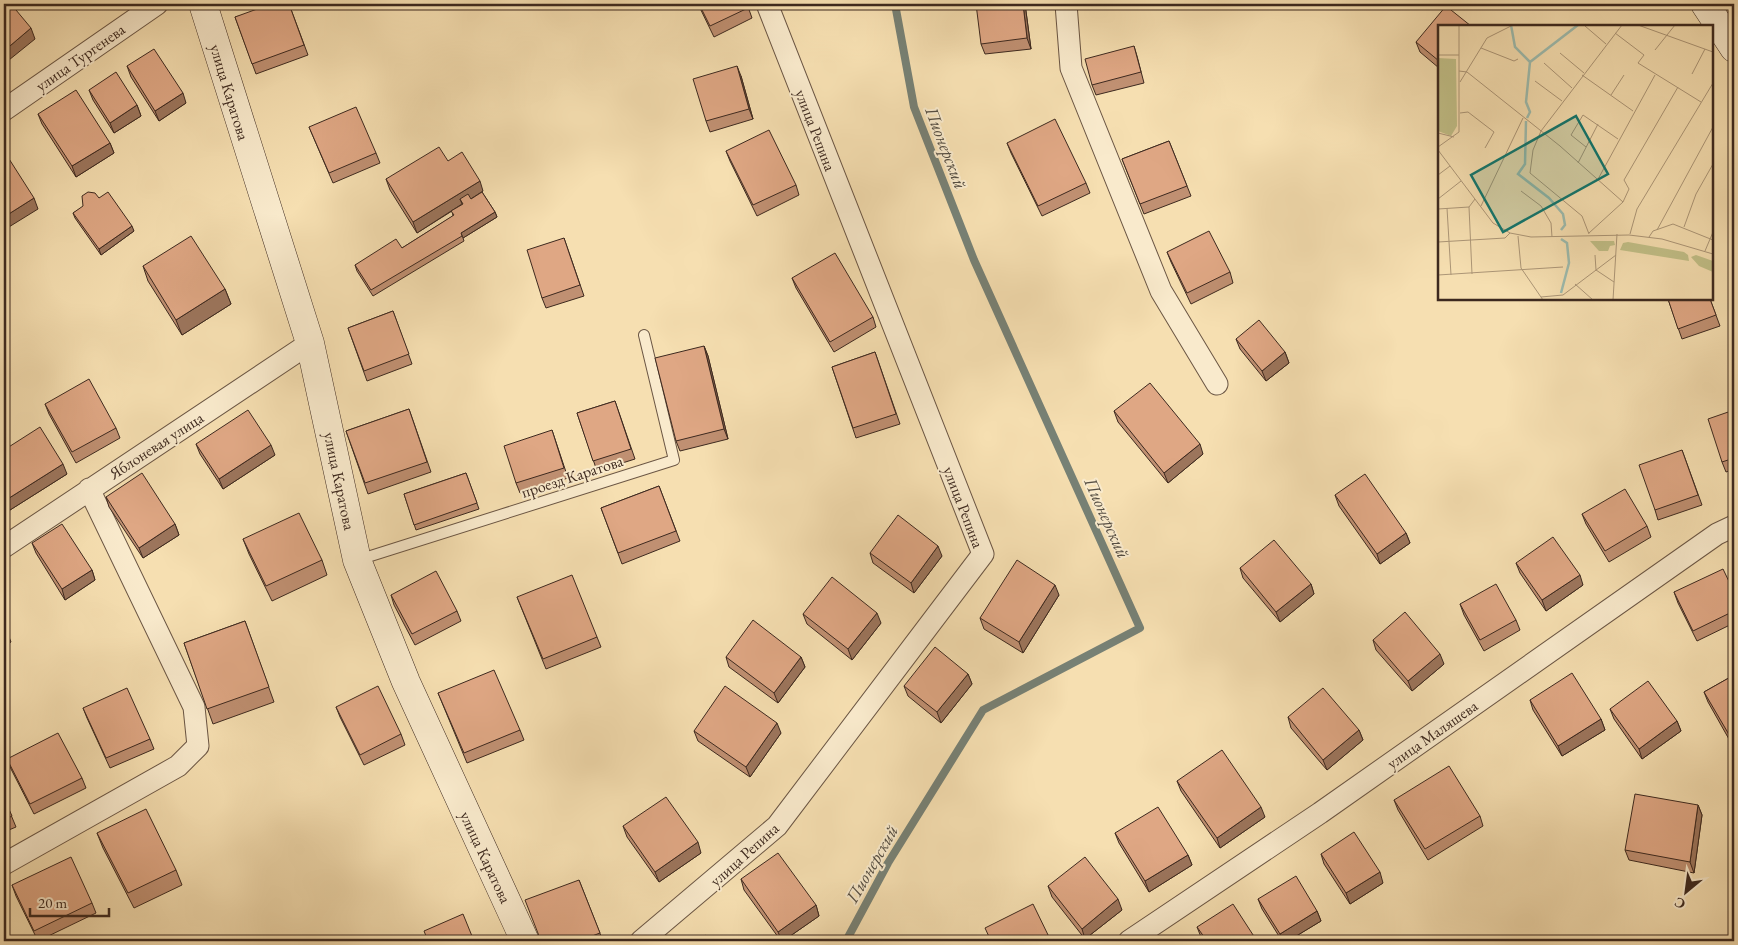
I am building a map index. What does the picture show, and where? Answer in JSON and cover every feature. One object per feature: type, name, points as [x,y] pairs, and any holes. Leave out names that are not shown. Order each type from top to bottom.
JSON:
[{"type":"street","name":"улица Тургенева","points":[[4,110],[157,4]]},
{"type":"street","name":"улица Каратова","points":[[203,4],[310,343],[357,560],[406,682],[524,941]]},
{"type":"street","name":"улица Репина","points":[[641,941],[777,826],[983,554],[767,4]]},
{"type":"street","points":[[1066,4],[1070,68],[1161,291],[1217,384]]},
{"type":"street","points":[[1706,4],[1734,48]]},
{"type":"street","name":"Яблоневая улица","points":[[4,547],[310,343]]},
{"type":"street","points":[[4,864],[178,766],[198,746],[194,707],[89,489]]},
{"type":"street","name":"улица Маляшева","points":[[1129,941],[1328,807],[1717,534],[1734,526]]},
{"type":"lane","name":"проезд Каратова","points":[[357,560],[674,460],[644,334]]},
{"type":"building","points":[[4,4],[11,4],[31,28],[4,51]]},
{"type":"building","points":[[271,4],[289,4],[304,45],[252,64],[235,17]]},
{"type":"building","points":[[699,4],[747,4],[748,8],[710,26]]},
{"type":"building","points":[[976,4],[1023,4],[1027,38],[981,44]]},
{"type":"building","points":[[1446,6],[1470,25],[1438,25],[1438,60],[1416,42]]},
{"type":"building","points":[[1134,46],[1141,72],[1092,85],[1085,59]]},
{"type":"building","points":[[154,49],[183,93],[155,111],[127,66]]},
{"type":"building","points":[[737,66],[749,109],[706,121],[693,79]]},
{"type":"building","points":[[116,72],[137,105],[110,123],[89,90]]},
{"type":"building","points":[[76,90],[110,143],[72,166],[38,114]]},
{"type":"building","points":[[356,107],[376,153],[329,173],[309,127]]},
{"type":"building","points":[[1055,119],[1086,183],[1038,206],[1007,143]]},
{"type":"building","points":[[769,130],[796,185],[753,205],[726,151]]},
{"type":"building","points":[[1169,141],[1187,186],[1140,204],[1122,159]]},
{"type":"building","points":[[439,147],[448,161],[462,152],[480,181],[413,222],[386,179]]},
{"type":"building","points":[[4,151],[34,198],[4,217]]},
{"type":"building","points":[[88,192],[95,193],[99,198],[108,192],[132,226],[99,249],[73,213],[83,206],[82,196]]},
{"type":"building","points":[[482,192],[495,212],[461,233],[462,236],[371,290],[355,265],[396,239],[402,248],[454,215],[451,211],[463,204],[460,199],[468,194],[471,199]]},
{"type":"building","points":[[1209,231],[1230,272],[1187,293],[1167,252]]},
{"type":"building","points":[[191,236],[225,289],[176,320],[143,266]]},
{"type":"building","points":[[564,238],[580,285],[542,298],[527,250]]},
{"type":"building","points":[[835,253],[873,317],[830,342],[792,278]]},
{"type":"building","points":[[1668,300],[1710,300],[1716,315],[1678,329]]},
{"type":"building","points":[[393,311],[409,354],[364,371],[348,328]]},
{"type":"building","points":[[1259,320],[1285,352],[1262,371],[1236,339]]},
{"type":"building","points":[[704,346],[724,429],[676,441],[655,358]]},
{"type":"building","points":[[875,352],[896,414],[853,428],[832,367]]},
{"type":"building","points":[[89,379],[116,428],[72,452],[45,404]]},
{"type":"building","points":[[1150,383],[1200,444],[1164,473],[1114,411]]},
{"type":"building","points":[[615,401],[631,449],[593,461],[577,413]]},
{"type":"building","points":[[409,409],[427,462],[365,483],[346,431]]},
{"type":"building","points":[[248,410],[271,445],[219,479],[196,444]]},
{"type":"building","points":[[1734,410],[1734,458],[1722,462],[1708,419]]},
{"type":"building","points":[[40,427],[63,464],[6,500],[4,496],[4,450]]},
{"type":"building","points":[[552,430],[564,468],[516,483],[504,446]]},
{"type":"building","points":[[1682,450],[1698,495],[1655,510],[1639,465]]},
{"type":"building","points":[[142,473],[175,524],[139,548],[106,497]]},
{"type":"building","points":[[466,473],[477,503],[414,525],[404,494]]},
{"type":"building","points":[[1365,474],[1406,533],[1377,554],[1335,495]]},
{"type":"building","points":[[659,486],[676,531],[618,553],[601,508]]},
{"type":"building","points":[[1625,489],[1647,526],[1605,551],[1582,514]]},
{"type":"building","points":[[299,513],[322,560],[266,586],[243,539]]},
{"type":"building","points":[[898,515],[938,546],[911,583],[870,553]]},
{"type":"building","points":[[62,524],[92,570],[62,589],[32,543]]},
{"type":"building","points":[[1553,537],[1580,575],[1542,600],[1516,563]]},
{"type":"building","points":[[1274,540],[1311,584],[1276,612],[1240,568]]},
{"type":"building","points":[[1017,560],[1055,585],[1019,642],[980,618]]},
{"type":"building","points":[[1723,569],[1734,592],[1734,611],[1693,631],[1674,592]]},
{"type":"building","points":[[436,571],[457,611],[412,634],[391,595]]},
{"type":"building","points":[[572,575],[597,637],[543,659],[517,597]]},
{"type":"building","points":[[832,577],[877,613],[848,649],[803,614]]},
{"type":"building","points":[[1496,584],[1516,620],[1480,640],[1460,604]]},
{"type":"building","points":[[1405,612],[1440,654],[1408,681],[1373,640]]},
{"type":"building","points":[[753,620],[801,657],[774,693],[726,657]]},
{"type":"building","points":[[245,621],[269,687],[207,709],[184,643]]},
{"type":"building","points":[[935,647],[968,674],[937,712],[904,686]]},
{"type":"building","points":[[494,670],[520,730],[464,753],[438,693]]},
{"type":"building","points":[[1572,673],[1601,719],[1558,746],[1530,700]]},
{"type":"building","points":[[1734,675],[1734,736],[1731,738],[1704,692]]},
{"type":"building","points":[[1648,681],[1677,721],[1639,749],[1610,709]]},
{"type":"building","points":[[378,686],[401,734],[360,755],[336,707]]},
{"type":"building","points":[[725,686],[777,723],[746,767],[694,731]]},
{"type":"building","points":[[127,688],[150,739],[106,758],[83,708]]},
{"type":"building","points":[[1323,688],[1359,730],[1323,760],[1288,717]]},
{"type":"building","points":[[58,733],[82,778],[30,804],[7,759]]},
{"type":"building","points":[[1222,750],[1261,807],[1217,838],[1177,781]]},
{"type":"building","points":[[1449,766],[1480,816],[1425,849],[1394,800]]},
{"type":"building","points":[[1635,794],[1698,805],[1690,862],[1625,850]]},
{"type":"building","points":[[666,797],[698,842],[655,872],[623,826]]},
{"type":"building","points":[[4,798],[12,816],[4,820]]},
{"type":"building","points":[[1158,807],[1188,855],[1145,881],[1115,833]]},
{"type":"building","points":[[146,809],[176,870],[128,893],[97,833]]},
{"type":"building","points":[[1354,832],[1380,872],[1346,893],[1321,854]]},
{"type":"building","points":[[778,853],[816,905],[778,932],[741,879]]},
{"type":"building","points":[[71,857],[92,903],[34,931],[12,885]]},
{"type":"building","points":[[1085,857],[1118,899],[1082,929],[1048,886]]},
{"type":"building","points":[[1296,876],[1317,911],[1280,934],[1258,899]]},
{"type":"building","points":[[579,880],[600,933],[579,941],[541,941],[525,900]]},
{"type":"building","points":[[1033,904],[1051,941],[991,941],[985,928]]},
{"type":"building","points":[[1233,904],[1257,941],[1207,941],[1197,927]]},
{"type":"building","points":[[463,914],[474,941],[428,941],[424,931]]},
{"type":"building","points":[[706,935],[711,941],[699,941]]},
{"type":"waterway","name":"Пионерский","points":[[846,941],[888,863],[983,710],[1140,628],[974,260],[914,107],[895,4]]}]
